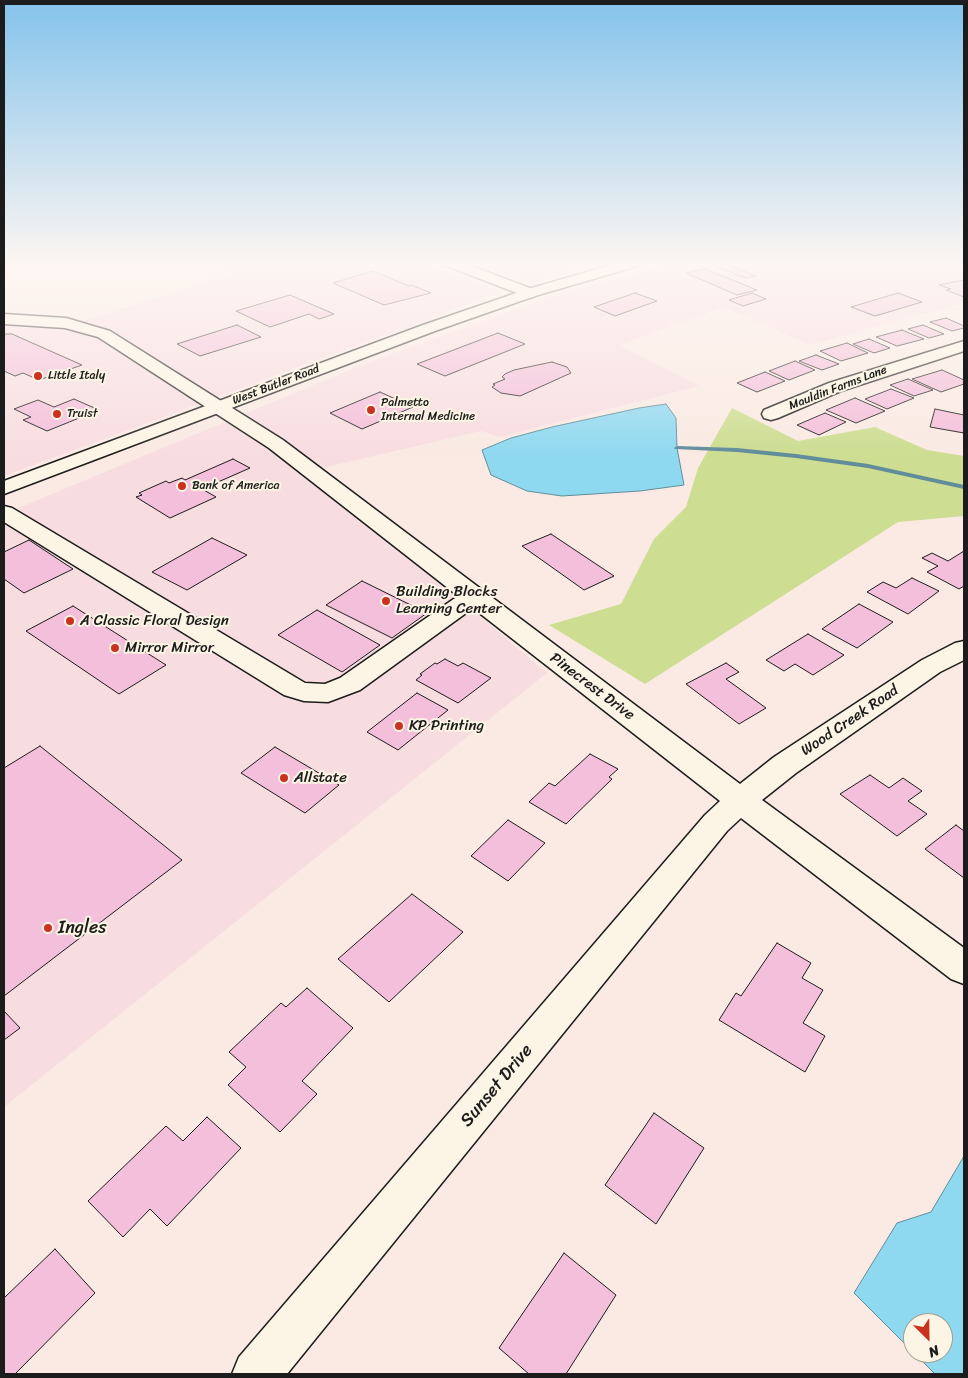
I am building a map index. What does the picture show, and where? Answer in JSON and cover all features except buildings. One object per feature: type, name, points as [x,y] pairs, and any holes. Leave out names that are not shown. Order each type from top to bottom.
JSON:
[{"type":"street","name":"Pinecrest Drive","points":[[77,326],[104,334],[152,367],[276,444],[740,800],[964,968]]},
{"type":"street","name":"West Butler Road","points":[[4,488],[298,376],[437,326]]},
{"type":"street","name":"Mauldin Farms Lane","points":[[770,414],[834,386],[964,346]]},
{"type":"street","points":[[4,513],[294,688],[304,692],[328,693],[350,684],[474,596]]},
{"type":"street","name":"Wood Creek Road","points":[[740,800],[785,765],[923,671],[964,650]]},
{"type":"street","name":"Sunset Drive","points":[[256,1374],[716,823],[740,800]]},
{"type":"shaded area","points":[[4,326],[408,326],[4,476]]},
{"type":"shaded area","points":[[469,326],[671,326],[619,345],[699,386],[500,437],[481,431],[309,471],[547,673],[4,1107],[4,514],[364,364]]},
{"type":"shaded area","points":[[768,326],[879,326],[810,345]]},
{"type":"green space","points":[[732,408],[798,441],[875,427],[927,450],[964,456],[964,516],[898,522],[645,684],[549,625],[621,604],[654,539],[686,507],[698,468]]},
{"type":"water","points":[[666,404],[676,418],[677,448],[684,485],[640,491],[562,496],[527,491],[491,475],[482,450],[511,438],[552,427]]},
{"type":"water","points":[[964,1156],[964,1374],[935,1374],[924,1363],[953,1363],[953,1313],[903,1313],[903,1342],[854,1293],[897,1223],[931,1212]]},
{"type":"waterway","points":[[677,448],[737,450],[796,456],[868,466],[964,487]]},
{"type":"place","name":"Little Italy","points":[[38,376]]},
{"type":"place","name":"Palmetto Internal Medicine","points":[[371,410]]},
{"type":"place","name":"Truist","points":[[57,414]]},
{"type":"place","name":"Bank of America","points":[[182,486]]},
{"type":"place","name":"Building Blocks Learning Center","points":[[386,601]]},
{"type":"place","name":"A Classic Floral Design","points":[[70,621]]},
{"type":"place","name":"Mirror Mirror","points":[[115,648]]},
{"type":"place","name":"KP Printing","points":[[399,726]]},
{"type":"place","name":"Allstate","points":[[284,778]]},
{"type":"place","name":"Ingles","points":[[48,928]]}]
